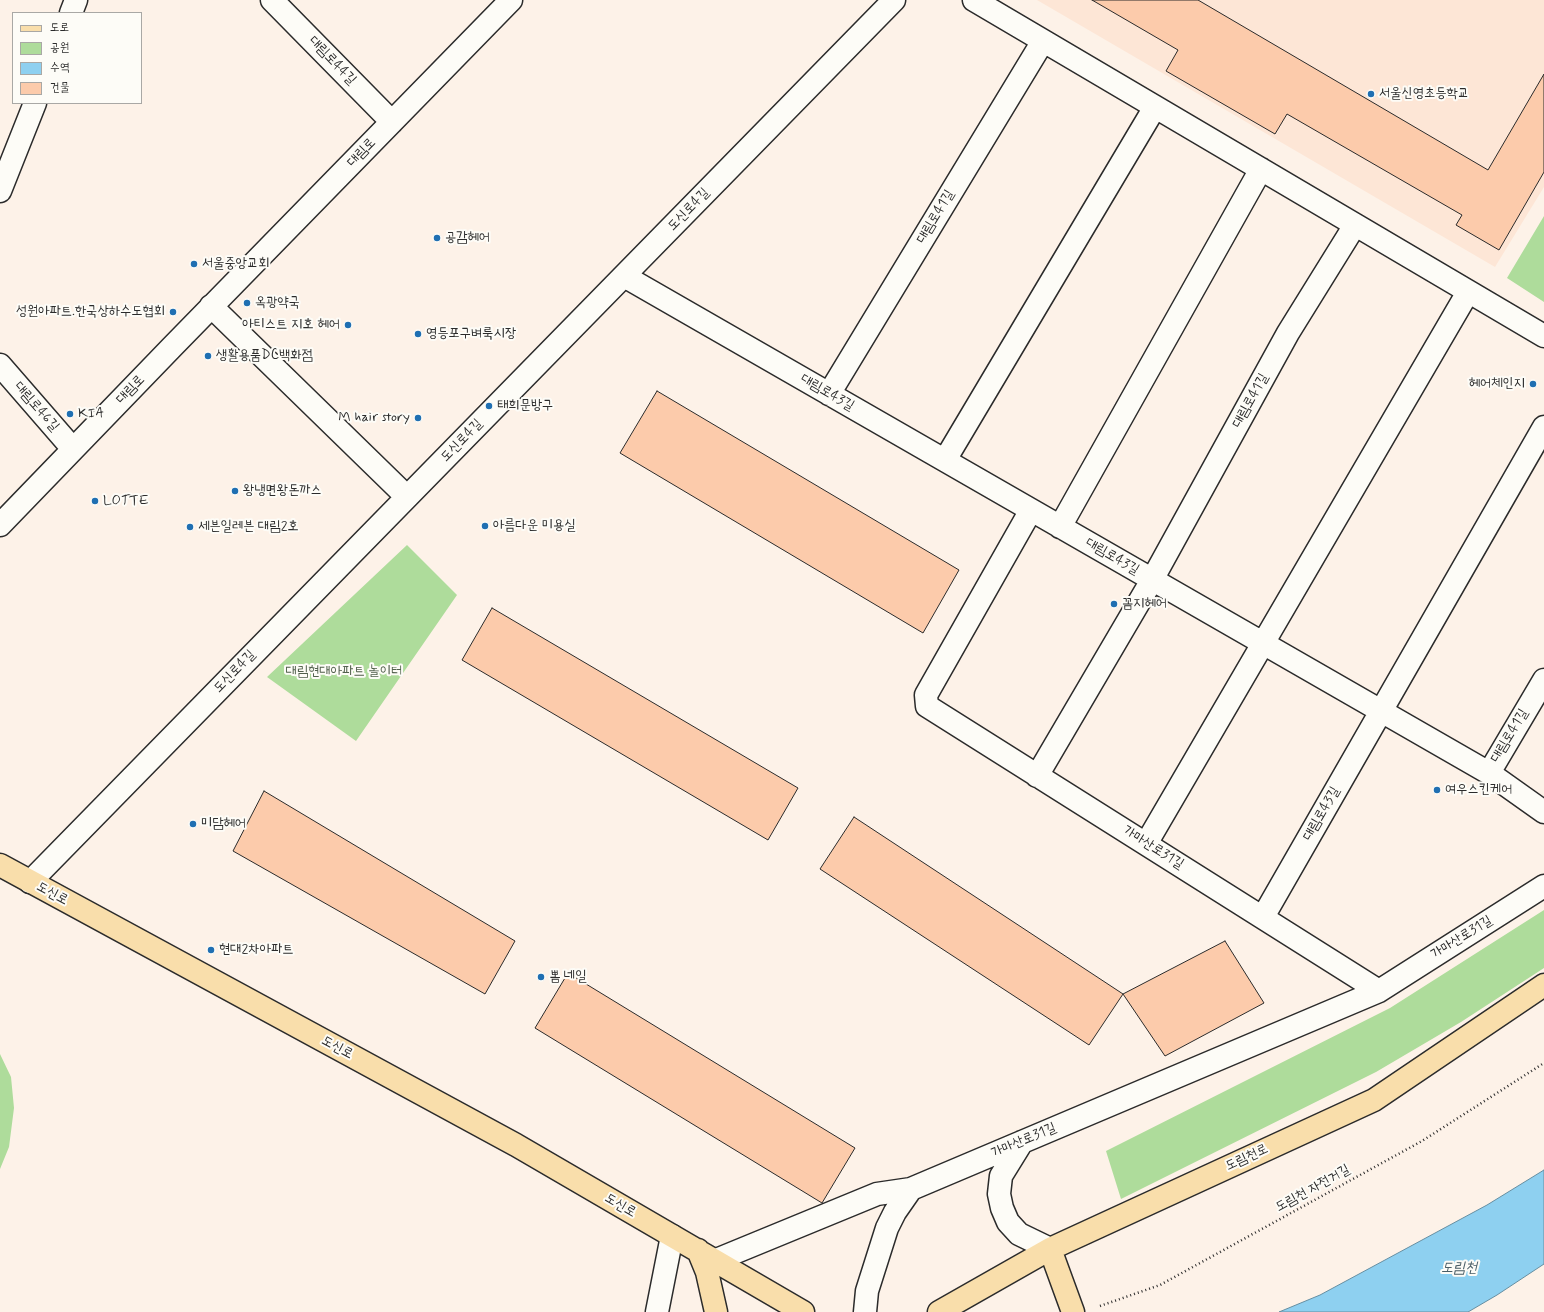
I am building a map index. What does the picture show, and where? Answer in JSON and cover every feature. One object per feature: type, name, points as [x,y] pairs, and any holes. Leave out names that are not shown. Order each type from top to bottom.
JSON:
[{"type":"main road","name":"도신로","points":[[0,865],[516,1145],[804,1312]]},
{"type":"main road","name":"도림천로","points":[[939,1312],[1050,1249],[1374,1100],[1544,985]]},
{"type":"main road","points":[[1050,1249],[1073,1312]]},
{"type":"main road","points":[[706,1255],[707,1272],[716,1312]]},
{"type":"street","points":[[70,12],[76,0]]},
{"type":"street","name":"대림로44길","points":[[272,0],[392,122]]},
{"type":"street","name":"대림로","points":[[0,525],[511,0]]},
{"type":"street","name":"도신로4길","points":[[30,882],[894,0]]},
{"type":"street","points":[[974,0],[1544,336]]},
{"type":"street","name":"대림로41길","points":[[829,394],[1043,41]]},
{"type":"street","points":[[0,191],[35,104]]},
{"type":"street","points":[[945,460],[1155,107]]},
{"type":"street","points":[[1060,527],[1261,169]]},
{"type":"street","name":"대림로41길","points":[[1152,580],[1288,333],[1355,225]]},
{"type":"street","name":"대림로43길","points":[[624,276],[1489,773],[1544,812]]},
{"type":"street","points":[[1146,844],[1468,292]]},
{"type":"street","points":[[212,306],[407,497]]},
{"type":"street","name":"대림로46길","points":[[0,365],[73,449]]},
{"type":"street","points":[[1381,711],[1544,427]]},
{"type":"street","name":"가마산로31길","points":[[1031,510],[926,695],[927,706],[1379,990]]},
{"type":"street","name":"대림로43길","points":[[1037,776],[1152,580]]},
{"type":"street","name":"대림로41길","points":[[1489,773],[1544,680]]},
{"type":"street","name":"대림로43길","points":[[1264,917],[1381,711]]},
{"type":"street","name":"가마산로31길","points":[[706,1255],[877,1194],[911,1189],[1379,990],[1544,886]]},
{"type":"street","points":[[1022,1142],[1001,1176],[999,1194],[1002,1208],[1008,1222],[1019,1234],[1050,1249]]},
{"type":"street","points":[[865,1312],[867,1291],[887,1228],[895,1212],[911,1189]]},
{"type":"street","points":[[657,1312],[672,1236]]},
{"type":"path","name":"도림천 자전거길","points":[[1096,1307],[1160,1285],[1422,1141],[1544,1063]]},
{"type":"shaded area","name":"서울신영초등학교","points":[[1037,0],[1544,0],[1544,187],[1495,267]]},
{"type":"green space","points":[[1544,216],[1544,302],[1507,278]]},
{"type":"green space","name":"대림현대아파트 놀이터","points":[[407,545],[457,595],[356,741],[267,677]]},
{"type":"green space","points":[[1544,910],[1544,968],[1461,1022],[1376,1072],[1121,1199],[1106,1151],[1390,1008]]},
{"type":"green space","points":[[0,1054],[11,1077],[14,1108],[9,1147],[0,1169]]},
{"type":"water","name":"도림천","points":[[1544,1170],[1544,1264],[1468,1312],[1279,1312],[1320,1295],[1487,1205]]},
{"type":"building","points":[[1092,0],[1198,0],[1488,170],[1544,74],[1544,172],[1499,250],[1456,225],[1462,215],[1287,114],[1275,134],[1166,71],[1178,50]]},
{"type":"building","points":[[657,391],[959,570],[923,633],[620,453]]},
{"type":"building","points":[[492,608],[798,788],[768,840],[462,660]]},
{"type":"building","points":[[264,791],[515,941],[485,994],[233,851]]},
{"type":"building","points":[[854,817],[1123,994],[1089,1045],[820,869]]},
{"type":"building","points":[[1225,941],[1264,1003],[1165,1056],[1123,994]]},
{"type":"building","points":[[568,973],[855,1148],[822,1203],[535,1028]]},
{"type":"place","name":"서울신영초등학교","points":[[1371,94]]},
{"type":"place","name":"공감헤어","points":[[437,238]]},
{"type":"place","name":"서울중앙교회","points":[[194,264]]},
{"type":"place","name":"옥광약국","points":[[247,303]]},
{"type":"place","name":"성원아파트.한국상하수도협회","points":[[173,312]]},
{"type":"place","name":"아티스트 지호 헤어","points":[[348,325]]},
{"type":"place","name":"영등포구벼룩시장","points":[[418,334]]},
{"type":"place","name":"생활용품DC백화점","points":[[208,356]]},
{"type":"place","name":"헤어체인지","points":[[1533,384]]},
{"type":"place","name":"태희문방구","points":[[489,406]]},
{"type":"place","name":"KIA","points":[[70,414]]},
{"type":"place","name":"M hair story","points":[[418,418]]},
{"type":"place","name":"왕냉면왕돈까스","points":[[235,491]]},
{"type":"place","name":"LOTTE","points":[[95,501]]},
{"type":"place","name":"아름다운 미용실","points":[[485,526]]},
{"type":"place","name":"세븐일레븐 대림2호","points":[[190,527]]},
{"type":"place","name":"꼼지헤어","points":[[1114,604]]},
{"type":"place","name":"여우스킨케어","points":[[1437,790]]},
{"type":"place","name":"미담헤어","points":[[193,824]]},
{"type":"place","name":"현대2차아파트","points":[[211,950]]},
{"type":"place","name":"뽐 네일","points":[[541,977]]}]
